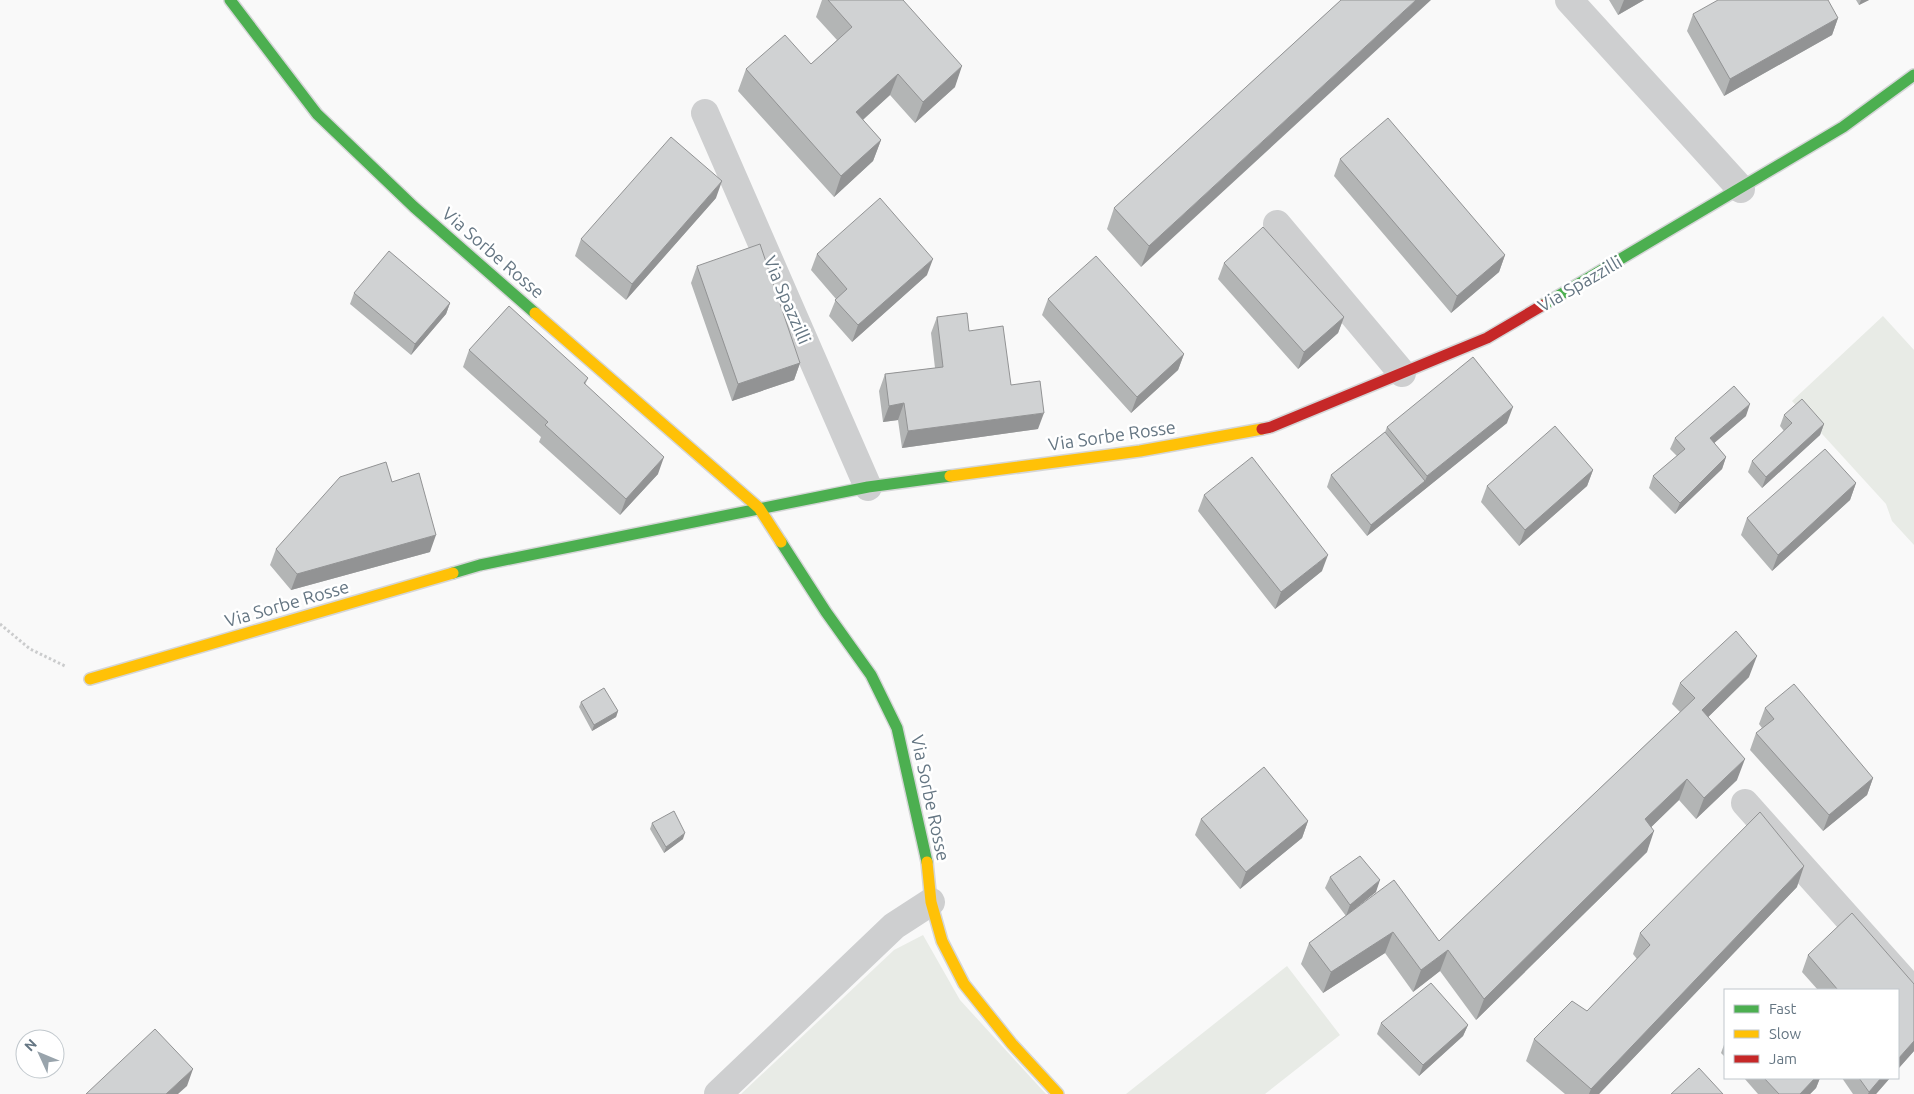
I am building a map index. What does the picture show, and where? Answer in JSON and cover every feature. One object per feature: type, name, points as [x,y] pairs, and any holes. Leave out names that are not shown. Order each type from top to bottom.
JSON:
[{"type":"street","name":"Via Sorbe Rosse","points":[[230,0],[317,114],[414,207],[759,508],[826,612],[871,675],[897,728],[928,868],[931,902],[942,941],[964,984],[1012,1044],[1058,1094]]},
{"type":"street","points":[[1569,0],[1741,189]]},
{"type":"street","name":"Via Spazzilli","points":[[1402,373],[1487,338],[1843,127],[1914,75]]},
{"type":"street","name":"Via Spazzilli","points":[[705,113],[868,487]]},
{"type":"street","points":[[1277,224],[1402,373]]},
{"type":"street","name":"Via Sorbe Rosse","points":[[90,679],[480,565],[868,487],[1140,451],[1271,427],[1402,373]]},
{"type":"street","points":[[1745,804],[1914,992]]},
{"type":"street","points":[[718,1094],[894,926],[931,902]]},
{"type":"path","points":[[0,624],[30,648],[90,679]]},
{"type":"shaded area","points":[[1883,316],[1914,350],[1914,545],[1892,521],[1886,504],[1792,401]]},
{"type":"shaded area","points":[[923,935],[960,1000],[1046,1094],[741,1094],[894,950]]},
{"type":"shaded area","points":[[1287,966],[1340,1035],[1265,1094],[1126,1094]]},
{"type":"building","points":[[828,0],[903,0],[962,66],[923,102],[898,74],[856,112],[881,140],[841,176],[746,69],[785,35],[811,64],[852,27]]},
{"type":"building","points":[[1341,0],[1416,0],[1149,246],[1114,208]]},
{"type":"building","points":[[1718,0],[1828,0],[1838,18],[1730,79],[1693,14]]},
{"type":"building","points":[[1388,118],[1505,255],[1457,296],[1340,159]]},
{"type":"building","points":[[671,137],[722,181],[632,284],[581,239]]},
{"type":"building","points":[[880,198],[933,259],[858,325],[835,300],[847,289],[817,254]]},
{"type":"building","points":[[1263,227],[1344,317],[1304,352],[1224,263]]},
{"type":"building","points":[[760,244],[800,363],[738,384],[697,266]]},
{"type":"building","points":[[389,251],[450,303],[415,344],[354,293]]},
{"type":"building","points":[[1096,256],[1184,354],[1137,397],[1048,299]]},
{"type":"building","points":[[509,306],[588,378],[584,383],[664,457],[626,499],[545,425],[548,422],[469,350]]},
{"type":"building","points":[[967,313],[969,331],[1003,326],[1011,385],[1040,381],[1044,413],[908,431],[904,403],[889,406],[885,374],[943,367],[937,317]]},
{"type":"building","points":[[1473,357],[1513,407],[1427,476],[1387,427]]},
{"type":"building","points":[[1734,386],[1750,404],[1710,438],[1726,457],[1680,503],[1653,476],[1685,449],[1675,438]]},
{"type":"building","points":[[1802,399],[1824,424],[1766,477],[1752,461],[1792,423],[1784,415]]},
{"type":"building","points":[[1555,426],[1593,470],[1525,530],[1487,486]]},
{"type":"building","points":[[1385,432],[1425,481],[1371,525],[1331,475]]},
{"type":"building","points":[[1825,449],[1856,483],[1778,555],[1747,518]]},
{"type":"building","points":[[1252,457],[1328,555],[1281,592],[1204,495]]},
{"type":"building","points":[[386,462],[392,482],[419,473],[436,535],[297,574],[276,549],[340,477]]},
{"type":"building","points":[[1736,631],[1757,656],[1702,710],[1745,759],[1704,798],[1687,779],[1645,819],[1654,831],[1484,999],[1448,950],[1421,970],[1393,932],[1331,972],[1309,943],[1394,880],[1439,941],[1695,698],[1680,683]]},
{"type":"building","points":[[1794,684],[1873,778],[1829,815],[1756,733],[1774,719],[1765,708]]},
{"type":"building","points":[[604,688],[618,711],[594,725],[581,702]]},
{"type":"building","points":[[1264,767],[1308,821],[1246,872],[1201,819]]},
{"type":"building","points":[[674,811],[685,833],[666,847],[652,823]]},
{"type":"building","points":[[1760,812],[1804,866],[1591,1089],[1534,1039],[1572,1001],[1587,1011],[1650,945],[1640,933]]},
{"type":"building","points":[[1360,856],[1380,880],[1350,905],[1330,877]]},
{"type":"building","points":[[1852,913],[1914,984],[1914,1041],[1899,1058],[1899,989],[1837,989],[1808,955]]},
{"type":"building","points":[[1431,983],[1468,1025],[1423,1065],[1381,1023]]},
{"type":"building","points":[[155,1029],[193,1069],[166,1094],[86,1094]]},
{"type":"building","points":[[1699,1068],[1723,1094],[1671,1094]]},
{"type":"building","points":[[1765,1079],[1814,1079],[1800,1094],[1779,1094]]},
{"type":"building","points":[[1860,1079],[1880,1079],[1869,1092]]},
{"type":"traffic: fast","points":[[230,0],[317,114],[414,207],[535,313]]},
{"type":"traffic: fast","points":[[1543,305],[1843,127],[1914,75]]},
{"type":"traffic: fast","points":[[453,573],[480,565],[868,487],[950,476]]},
{"type":"traffic: fast","points":[[781,542],[826,612],[871,675],[897,728],[927,862]]},
{"type":"traffic: slow","points":[[535,313],[759,508],[781,542]]},
{"type":"traffic: slow","points":[[950,476],[1140,451],[1262,429]]},
{"type":"traffic: slow","points":[[90,679],[453,573]]},
{"type":"traffic: slow","points":[[927,862],[931,902],[942,941],[964,984],[1012,1044],[1058,1094]]},
{"type":"traffic: jam","points":[[1262,429],[1271,427],[1487,338],[1543,305]]}]
